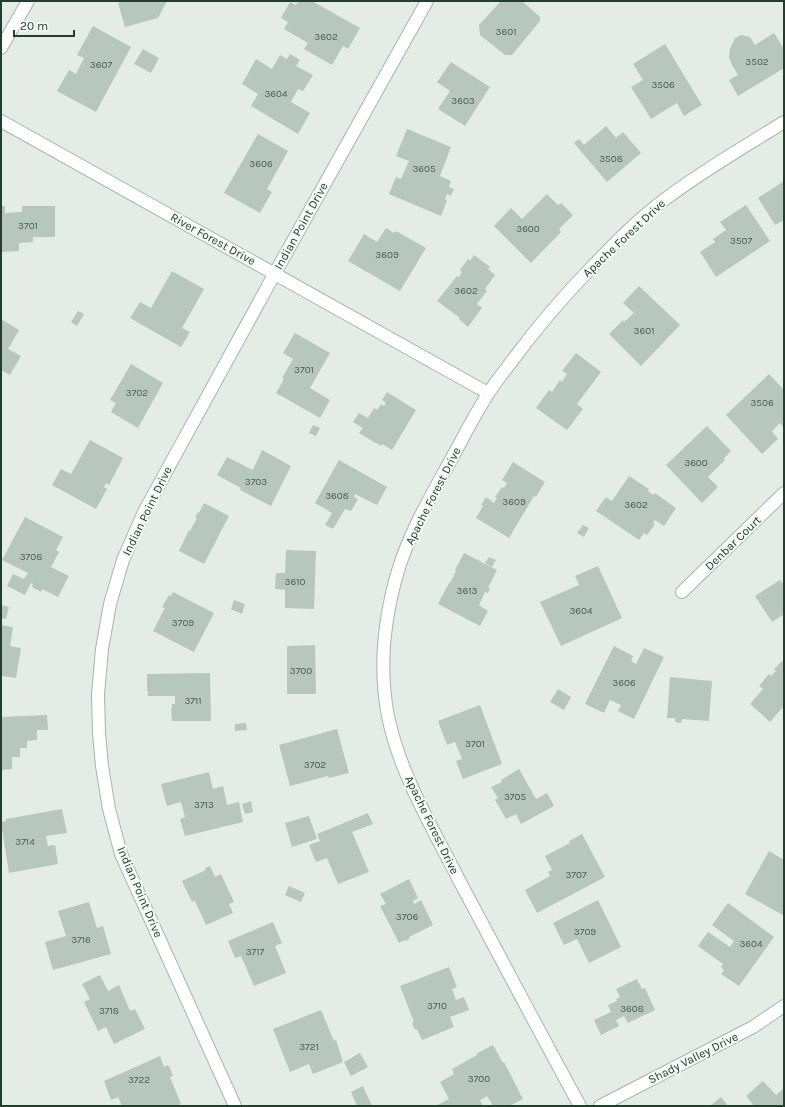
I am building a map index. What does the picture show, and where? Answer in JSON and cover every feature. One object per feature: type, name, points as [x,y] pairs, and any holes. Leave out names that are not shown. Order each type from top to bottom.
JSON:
[{"type":"street","points":[[1,48],[28,1]]},
{"type":"street","name":"Indian Point Drive","points":[[235,1106],[122,854],[109,809],[102,766],[98,694],[102,649],[110,604],[123,560],[144,512],[427,1]]},
{"type":"street","name":"River Forest Drive","points":[[1,121],[488,393]]},
{"type":"street","name":"Apache Forest Drive","points":[[580,1106],[542,1038],[425,814],[401,761],[388,720],[384,691],[384,655],[388,615],[399,567],[408,542],[423,511],[488,393],[532,334],[565,295],[636,223],[663,200],[784,122]]},
{"type":"street","name":"Denbar Court","points":[[682,592],[784,493]]},
{"type":"street","name":"Shady Valley Drive","points":[[600,1106],[753,1027],[784,1006]]},
{"type":"building","points":[[124,1],[167,1],[158,18],[125,27],[118,3]]},
{"type":"building","points":[[298,1],[312,1],[360,28],[348,49],[343,46],[332,65],[304,49],[308,43],[284,29],[288,22],[281,18],[290,2],[296,5]]},
{"type":"building","points":[[501,1],[522,1],[540,17],[540,21],[512,55],[505,55],[480,35],[479,25]]},
{"type":"building","points":[[93,26],[131,47],[96,112],[57,91],[69,70],[76,74],[84,58],[77,55]]},
{"type":"building","points":[[774,33],[784,49],[784,68],[738,96],[729,80],[738,75],[729,57],[730,49],[735,38],[741,35],[750,37],[755,45]]},
{"type":"building","points":[[665,44],[702,105],[684,116],[677,103],[651,119],[631,87],[643,80],[633,64]]},
{"type":"building","points":[[143,49],[159,58],[151,73],[134,64]]},
{"type":"building","points":[[290,54],[300,60],[296,66],[313,75],[303,91],[298,89],[291,102],[310,113],[298,134],[251,106],[258,94],[242,84],[256,59],[272,69],[280,55],[287,59]]},
{"type":"building","points":[[451,62],[490,87],[465,126],[438,109],[450,91],[437,82]]},
{"type":"building","points":[[606,126],[616,138],[623,132],[641,153],[607,182],[574,143],[579,139],[584,145]]},
{"type":"building","points":[[407,129],[451,147],[440,176],[451,181],[449,187],[454,189],[451,196],[447,194],[445,199],[447,200],[441,216],[389,194],[396,177],[401,179],[409,161],[396,156]]},
{"type":"building","points":[[258,134],[288,151],[267,189],[272,192],[260,213],[224,193]]},
{"type":"building","points":[[784,181],[784,220],[775,225],[758,198]]},
{"type":"building","points":[[547,194],[558,205],[561,203],[573,215],[559,229],[561,232],[531,263],[494,226],[511,208],[522,219]]},
{"type":"building","points":[[746,205],[770,241],[716,277],[700,252],[715,242],[713,239],[726,230],[720,222]]},
{"type":"building","points":[[1,206],[5,206],[5,213],[22,212],[22,206],[55,206],[55,237],[33,237],[33,242],[19,243],[19,251],[1,252]]},
{"type":"building","points":[[386,228],[394,233],[396,231],[426,248],[400,291],[348,261],[364,234],[377,242]]},
{"type":"building","points":[[474,255],[490,267],[488,269],[495,275],[485,289],[487,291],[477,304],[482,308],[468,327],[459,319],[460,318],[437,301],[457,276],[459,277],[462,272],[460,270],[468,259],[470,261]]},
{"type":"building","points":[[172,271],[204,289],[182,328],[190,332],[181,347],[130,318],[140,302],[151,308]]},
{"type":"building","points":[[639,286],[680,325],[641,366],[609,334],[623,320],[624,322],[634,313],[623,303]]},
{"type":"building","points":[[78,311],[84,314],[77,326],[71,322]]},
{"type":"building","points":[[1,319],[19,330],[8,349],[21,356],[10,375],[1,370]]},
{"type":"building","points":[[295,333],[330,353],[310,388],[330,400],[320,418],[276,393],[284,379],[282,378],[293,359],[283,353]]},
{"type":"building","points":[[576,353],[601,372],[577,404],[583,409],[567,430],[536,408],[549,390],[552,392],[560,380],[562,382],[567,374],[562,371]]},
{"type":"building","points":[[131,364],[163,383],[138,428],[111,412],[116,403],[110,400]]},
{"type":"building","points":[[769,374],[784,390],[784,426],[783,427],[780,423],[772,431],[778,439],[762,454],[726,415]]},
{"type":"building","points":[[387,392],[416,410],[392,450],[382,444],[381,446],[359,433],[363,428],[353,422],[359,413],[368,418],[374,408],[377,410],[381,404],[384,406],[386,403],[382,400]]},
{"type":"building","points":[[313,425],[320,428],[316,436],[309,433]]},
{"type":"building","points":[[707,426],[731,451],[724,458],[725,460],[708,477],[718,487],[702,503],[666,465]]},
{"type":"building","points":[[90,440],[123,458],[109,485],[106,483],[104,487],[107,489],[96,509],[52,485],[61,469],[71,474]]},
{"type":"building","points":[[262,450],[291,466],[271,506],[240,490],[241,488],[217,475],[227,457],[253,470]]},
{"type":"building","points":[[339,460],[387,487],[377,505],[355,494],[354,497],[358,499],[351,511],[345,509],[333,529],[325,525],[332,513],[315,503]]},
{"type":"building","points":[[513,462],[545,482],[536,497],[534,496],[509,538],[476,518],[486,497],[494,503],[497,498],[495,497],[502,487],[504,488],[507,483],[502,480]]},
{"type":"building","points":[[629,476],[649,489],[648,491],[653,495],[655,493],[676,508],[664,526],[655,520],[653,523],[655,524],[647,535],[644,533],[639,540],[596,511],[606,497],[612,501]]},
{"type":"building","points":[[204,503],[229,516],[204,564],[179,551],[189,530],[190,531],[197,518],[195,517],[198,512],[199,513]]},
{"type":"building","points":[[25,517],[63,537],[56,550],[59,552],[51,567],[69,576],[58,597],[42,589],[41,592],[32,587],[33,584],[31,583],[25,595],[7,586],[13,574],[24,579],[28,573],[2,560]]},
{"type":"building","points":[[583,525],[589,528],[584,537],[577,533]]},
{"type":"building","points":[[286,550],[316,551],[314,609],[285,608],[285,590],[275,589],[276,573],[285,573]]},
{"type":"building","points":[[464,553],[497,570],[488,588],[490,588],[488,593],[485,592],[479,605],[488,611],[480,626],[438,604]]},
{"type":"building","points":[[489,557],[496,560],[492,567],[485,563]]},
{"type":"building","points":[[598,566],[622,618],[561,646],[540,602],[579,585],[575,576]]},
{"type":"building","points":[[780,580],[782,583],[784,582],[784,617],[783,615],[772,622],[755,596]]},
{"type":"building","points":[[173,592],[214,613],[194,652],[153,631],[165,608],[162,607],[169,595],[171,596]]},
{"type":"building","points":[[234,600],[245,604],[242,614],[231,609]]},
{"type":"building","points":[[1,605],[9,607],[6,619],[1,618]]},
{"type":"building","points":[[1,625],[13,627],[10,646],[21,648],[16,678],[1,676]]},
{"type":"building","points":[[315,645],[316,694],[287,694],[287,646]]},
{"type":"building","points":[[614,646],[633,656],[631,661],[636,664],[644,648],[664,657],[634,719],[618,711],[621,705],[610,700],[604,713],[585,704]]},
{"type":"building","points":[[782,661],[784,663],[784,709],[782,708],[770,722],[750,704],[763,689],[759,686],[769,674],[771,676],[776,671],[774,669]]},
{"type":"building","points":[[210,673],[211,721],[172,721],[171,708],[172,704],[175,704],[175,696],[148,696],[147,674]]},
{"type":"building","points":[[670,677],[712,681],[709,721],[682,719],[681,723],[675,722],[675,718],[667,718]]},
{"type":"building","points":[[558,689],[571,697],[564,710],[550,702]]},
{"type":"building","points":[[480,705],[502,764],[463,779],[456,761],[462,759],[455,742],[447,745],[438,721]]},
{"type":"building","points":[[47,715],[48,730],[37,730],[37,740],[27,741],[27,748],[20,748],[20,757],[12,757],[12,769],[1,770],[1,717]]},
{"type":"building","points":[[246,723],[247,730],[235,731],[235,724]]},
{"type":"building","points":[[337,729],[349,773],[329,778],[328,776],[290,786],[279,745]]},
{"type":"building","points":[[519,769],[536,799],[547,793],[554,806],[521,824],[516,814],[506,819],[495,800],[498,798],[491,787],[502,782],[501,780]]},
{"type":"building","points":[[209,772],[213,789],[223,786],[227,805],[239,802],[243,822],[185,836],[180,819],[185,817],[181,802],[167,806],[161,784]]},
{"type":"building","points":[[251,801],[253,812],[245,814],[242,804]]},
{"type":"building","points":[[62,809],[67,833],[46,836],[48,846],[55,845],[58,864],[9,873],[1,822],[6,821],[6,819]]},
{"type":"building","points":[[368,813],[373,824],[352,832],[369,872],[338,884],[327,858],[316,862],[309,845],[320,841],[317,834]]},
{"type":"building","points":[[309,816],[317,839],[292,847],[285,823]]},
{"type":"building","points":[[582,834],[605,877],[537,913],[525,890],[550,876],[548,872],[552,870],[545,856],[570,843],[569,841]]},
{"type":"building","points":[[769,851],[784,860],[783,915],[745,894]]},
{"type":"building","points":[[210,866],[215,877],[221,874],[234,902],[229,904],[233,913],[206,925],[195,901],[192,902],[182,881],[206,870],[205,868]]},
{"type":"building","points":[[409,879],[418,898],[413,901],[414,904],[421,900],[433,925],[409,937],[410,939],[399,943],[380,906],[386,904],[380,894]]},
{"type":"building","points":[[289,886],[305,893],[301,902],[285,895]]},
{"type":"building","points":[[598,900],[621,947],[589,963],[577,939],[564,945],[553,923]]},
{"type":"building","points":[[89,902],[97,928],[103,926],[111,954],[53,970],[45,942],[66,936],[58,911]]},
{"type":"building","points":[[728,903],[774,937],[739,986],[721,974],[724,970],[721,967],[723,964],[698,946],[708,932],[730,947],[734,941],[712,925]]},
{"type":"building","points":[[273,922],[282,943],[275,946],[286,973],[254,986],[241,956],[235,958],[228,941]]},
{"type":"building","points":[[449,967],[457,987],[452,989],[456,1000],[464,997],[469,1010],[450,1017],[454,1027],[422,1040],[417,1029],[415,1030],[412,1023],[414,1022],[400,986]]},
{"type":"building","points":[[100,975],[108,991],[119,985],[130,1011],[135,1009],[145,1029],[114,1044],[106,1027],[98,1031],[84,1002],[90,999],[82,984]]},
{"type":"building","points":[[637,979],[642,989],[645,988],[655,1010],[628,1023],[624,1016],[616,1020],[619,1026],[601,1035],[594,1020],[611,1012],[608,1005],[617,1001],[616,999],[620,997],[616,989]]},
{"type":"building","points":[[321,1010],[334,1041],[336,1040],[343,1062],[313,1074],[309,1064],[290,1072],[273,1029]]},
{"type":"building","points":[[493,1045],[503,1063],[504,1062],[523,1099],[509,1106],[493,1106],[487,1096],[480,1100],[483,1106],[436,1106],[449,1099],[440,1082],[454,1074],[452,1069]]},
{"type":"building","points":[[360,1053],[368,1067],[351,1076],[344,1062]]},
{"type":"building","points":[[160,1056],[164,1067],[168,1065],[170,1068],[173,1076],[170,1077],[181,1104],[176,1106],[122,1106],[118,1097],[111,1100],[104,1081]]},
{"type":"building","points":[[763,1081],[776,1095],[784,1088],[784,1106],[754,1106],[746,1096]]},
{"type":"building","points":[[363,1086],[372,1106],[357,1106],[351,1092]]},
{"type":"building","points":[[721,1097],[728,1106],[710,1106]]}]
